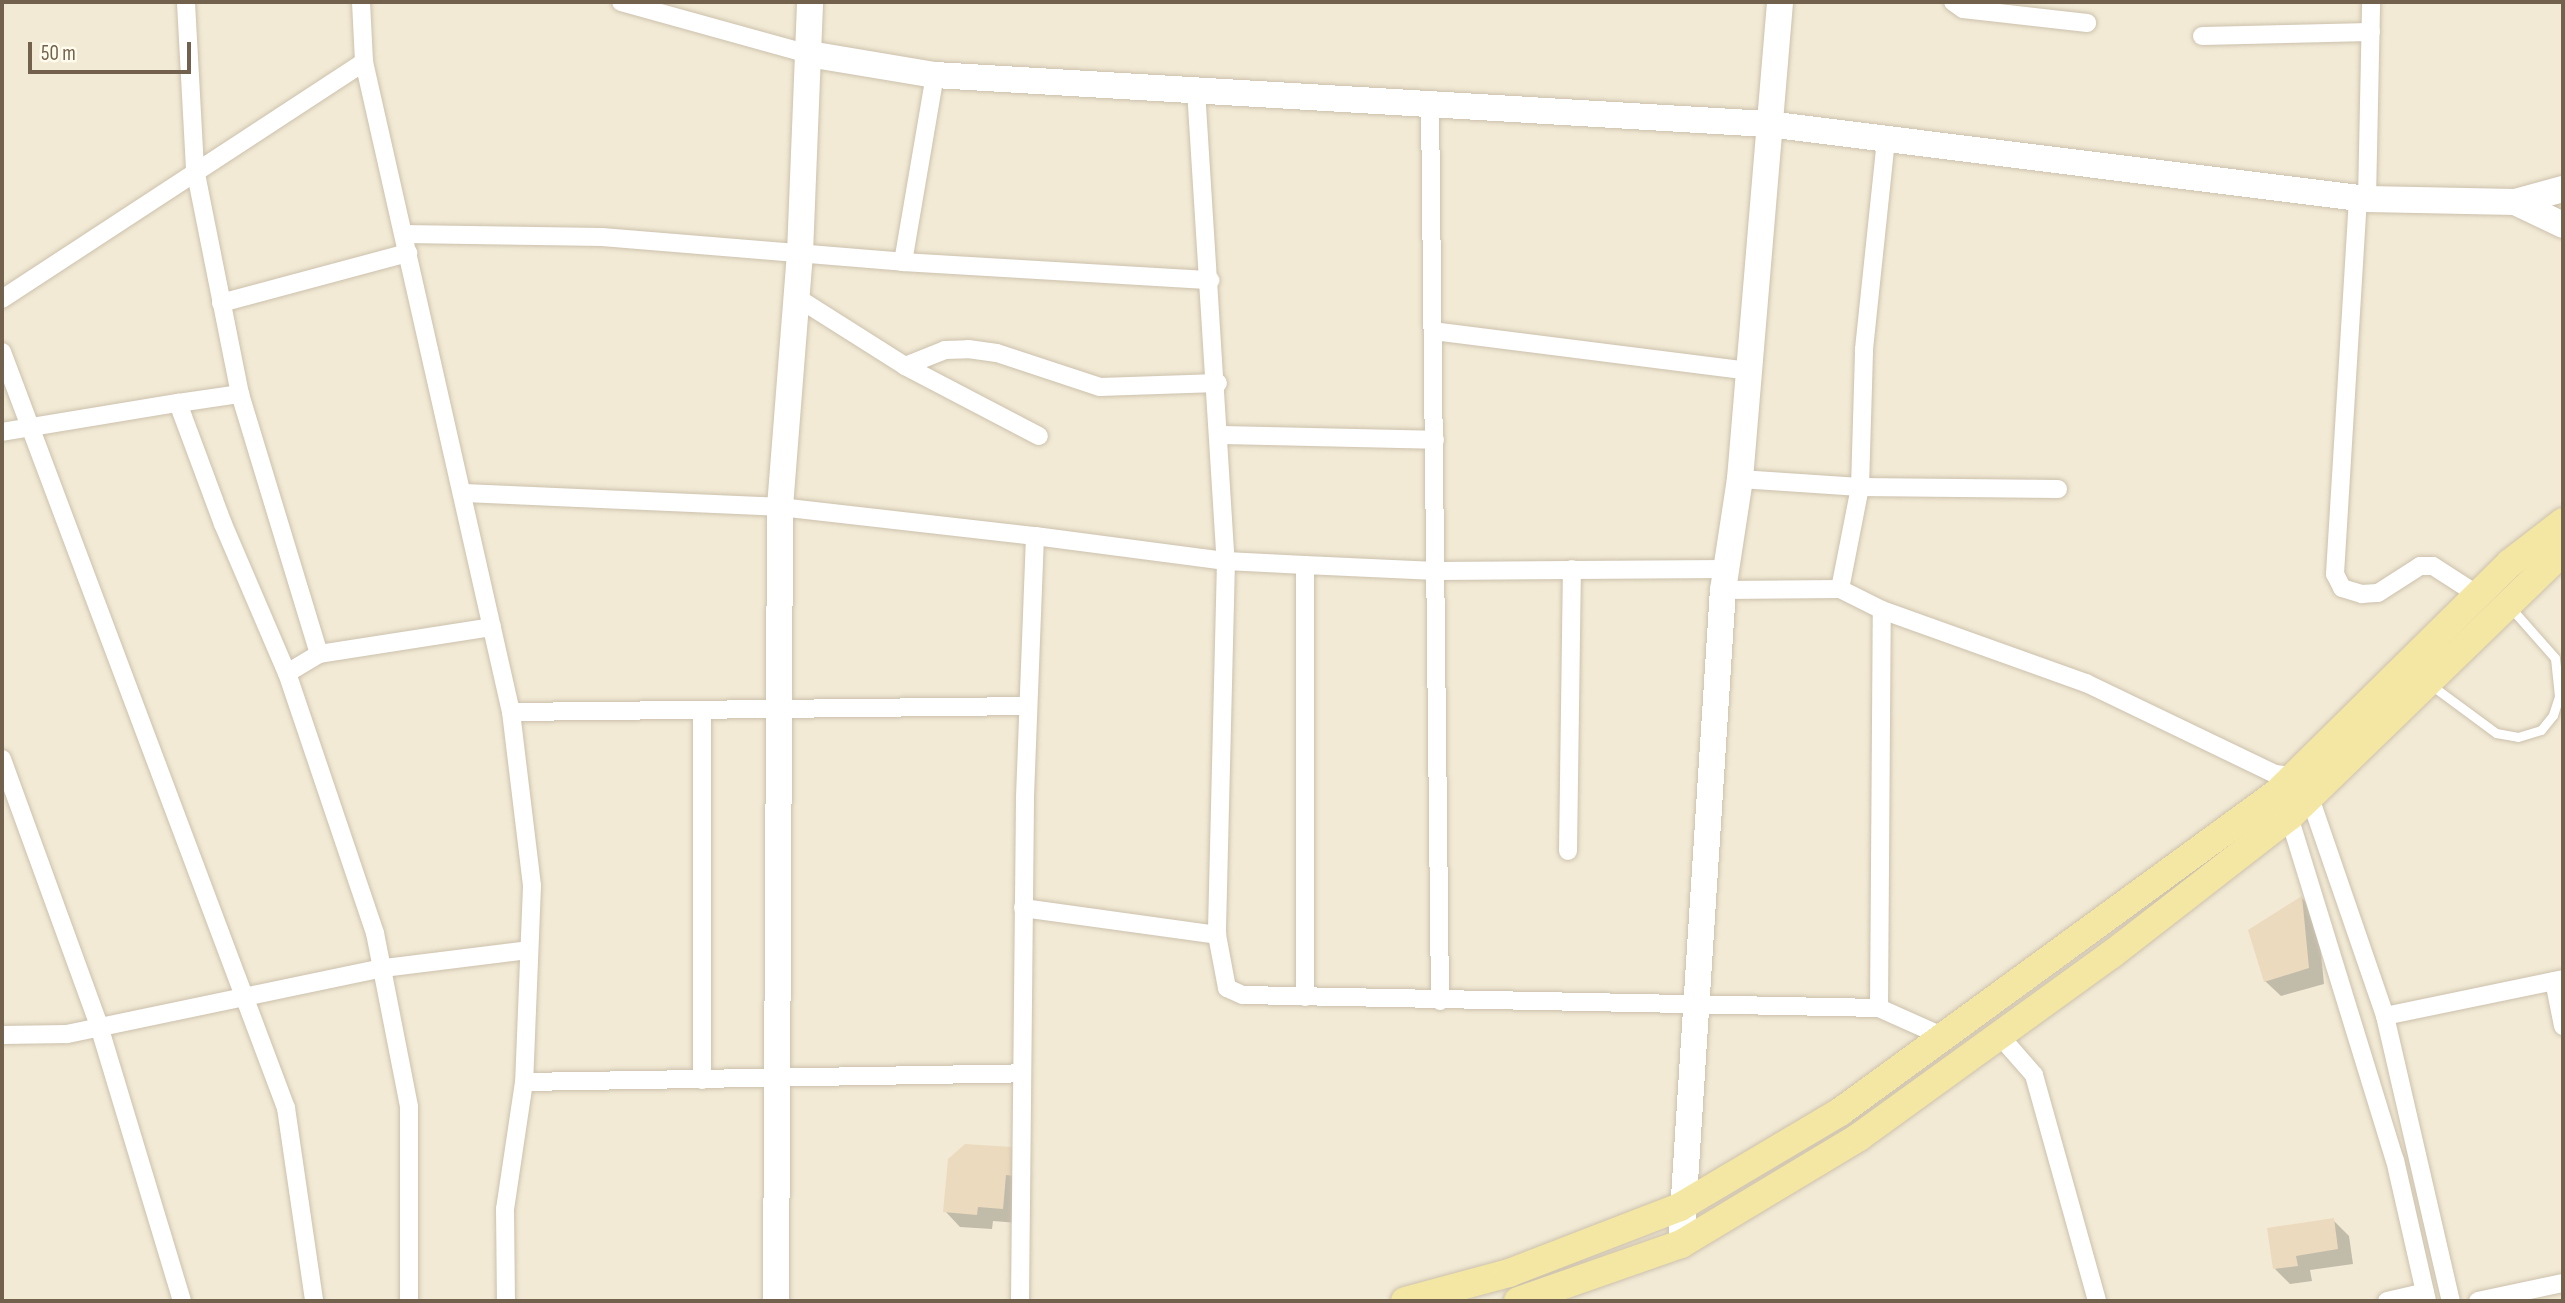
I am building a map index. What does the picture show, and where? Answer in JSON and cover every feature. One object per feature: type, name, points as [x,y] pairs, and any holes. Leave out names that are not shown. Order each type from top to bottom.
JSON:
[{"type":"main road","points":[[1405,1301],[1509,1273],[1681,1207],[1840,1112],[2289,791],[2510,563],[2563,522]]},
{"type":"main road","points":[[1518,1301],[1681,1244],[1848,1144],[2000,1036],[2289,791],[2426,681],[2563,551]]},
{"type":"street","points":[[186,2],[195,169],[240,394],[319,654]]},
{"type":"street","points":[[361,2],[364,62],[511,712],[532,886],[524,1082],[505,1209],[506,1301]]},
{"type":"street","points":[[621,2],[809,54],[934,75],[1768,124],[2363,199],[2515,202],[2563,189]]},
{"type":"street","points":[[776,1301],[780,1078],[780,507],[800,253],[810,2]]},
{"type":"street","points":[[1681,1244],[1681,1207],[1698,1004],[1724,580],[1740,479],[1780,2]]},
{"type":"street","points":[[1953,2],[1963,9],[2087,23]]},
{"type":"street","points":[[2371,2],[2363,199],[2336,574],[2342,588],[2362,594],[2378,593],[2420,566],[2433,566],[2478,595]]},
{"type":"street","points":[[2202,36],[2371,32]]},
{"type":"street","points":[[2,299],[155,202],[195,169],[364,62]]},
{"type":"street","points":[[902,262],[934,75]]},
{"type":"street","points":[[1196,90],[1218,383],[1226,561],[1217,935],[1227,988],[1243,995],[1306,997],[1879,1008],[1946,1038]]},
{"type":"street","points":[[1430,104],[1440,1000]]},
{"type":"street","points":[[1840,589],[1860,487],[1864,349],[1886,139]]},
{"type":"street","points":[[2515,202],[2563,225]]},
{"type":"street","points":[[404,234],[602,237],[902,262],[1210,280]]},
{"type":"street","points":[[222,303],[408,253]]},
{"type":"street","points":[[796,297],[905,366],[1039,436]]},
{"type":"street","points":[[1433,331],[1749,371]]},
{"type":"street","points":[[905,366],[944,350],[968,349],[997,353],[1100,387],[1218,383]]},
{"type":"street","points":[[2,352],[286,1108],[314,1301]]},
{"type":"street","points":[[2,432],[240,394]]},
{"type":"street","points":[[178,403],[223,524],[287,673],[384,968],[409,1107],[409,1301]]},
{"type":"street","points":[[1221,435],[1435,440]]},
{"type":"street","points":[[1740,479],[1860,487],[2058,489]]},
{"type":"street","points":[[462,493],[780,507],[1226,561],[1436,571],[1572,569],[1840,589],[1882,610],[2086,683],[2289,791],[2385,1016],[2451,1301]]},
{"type":"street","points":[[1020,1301],[1023,908],[1035,536]]},
{"type":"street","points":[[1305,565],[1306,997]]},
{"type":"street","points":[[1568,851],[1572,569]]},
{"type":"street","points":[[1879,1008],[1882,610]]},
{"type":"street","points":[[287,673],[319,654],[492,626]]},
{"type":"street","points":[[511,712],[1028,706]]},
{"type":"street","points":[[702,710],[702,1080]]},
{"type":"street","points":[[2,759],[99,1026],[181,1301]]},
{"type":"street","points":[[2289,791],[2395,1160],[2426,1297],[2387,1301]]},
{"type":"street","points":[[1023,908],[1217,935]]},
{"type":"street","points":[[2,1035],[67,1034],[247,1000],[384,968],[529,950]]},
{"type":"street","points":[[2385,1016],[2558,980],[2563,1026]]},
{"type":"street","points":[[2000,1036],[2034,1075],[2097,1301]]},
{"type":"street","points":[[524,1082],[1021,1073]]},
{"type":"street","points":[[2478,1301],[2563,1283]]},
{"type":"lane","points":[[2426,681],[2496,733],[2518,737],[2541,730],[2553,715],[2559,696],[2555,658],[2506,603]]},
{"type":"shaded area","points":[[2,2],[2563,2],[2563,1301],[2,1301]]},
{"type":"building","points":[[2302,896],[2309,968],[2264,982],[2248,930]]},
{"type":"building","points":[[965,1144],[1012,1147],[1014,1176],[1006,1175],[1003,1209],[978,1207],[977,1215],[943,1212],[948,1159]]},
{"type":"building","points":[[2334,1218],[2338,1249],[2296,1256],[2298,1266],[2273,1269],[2267,1228]]}]
